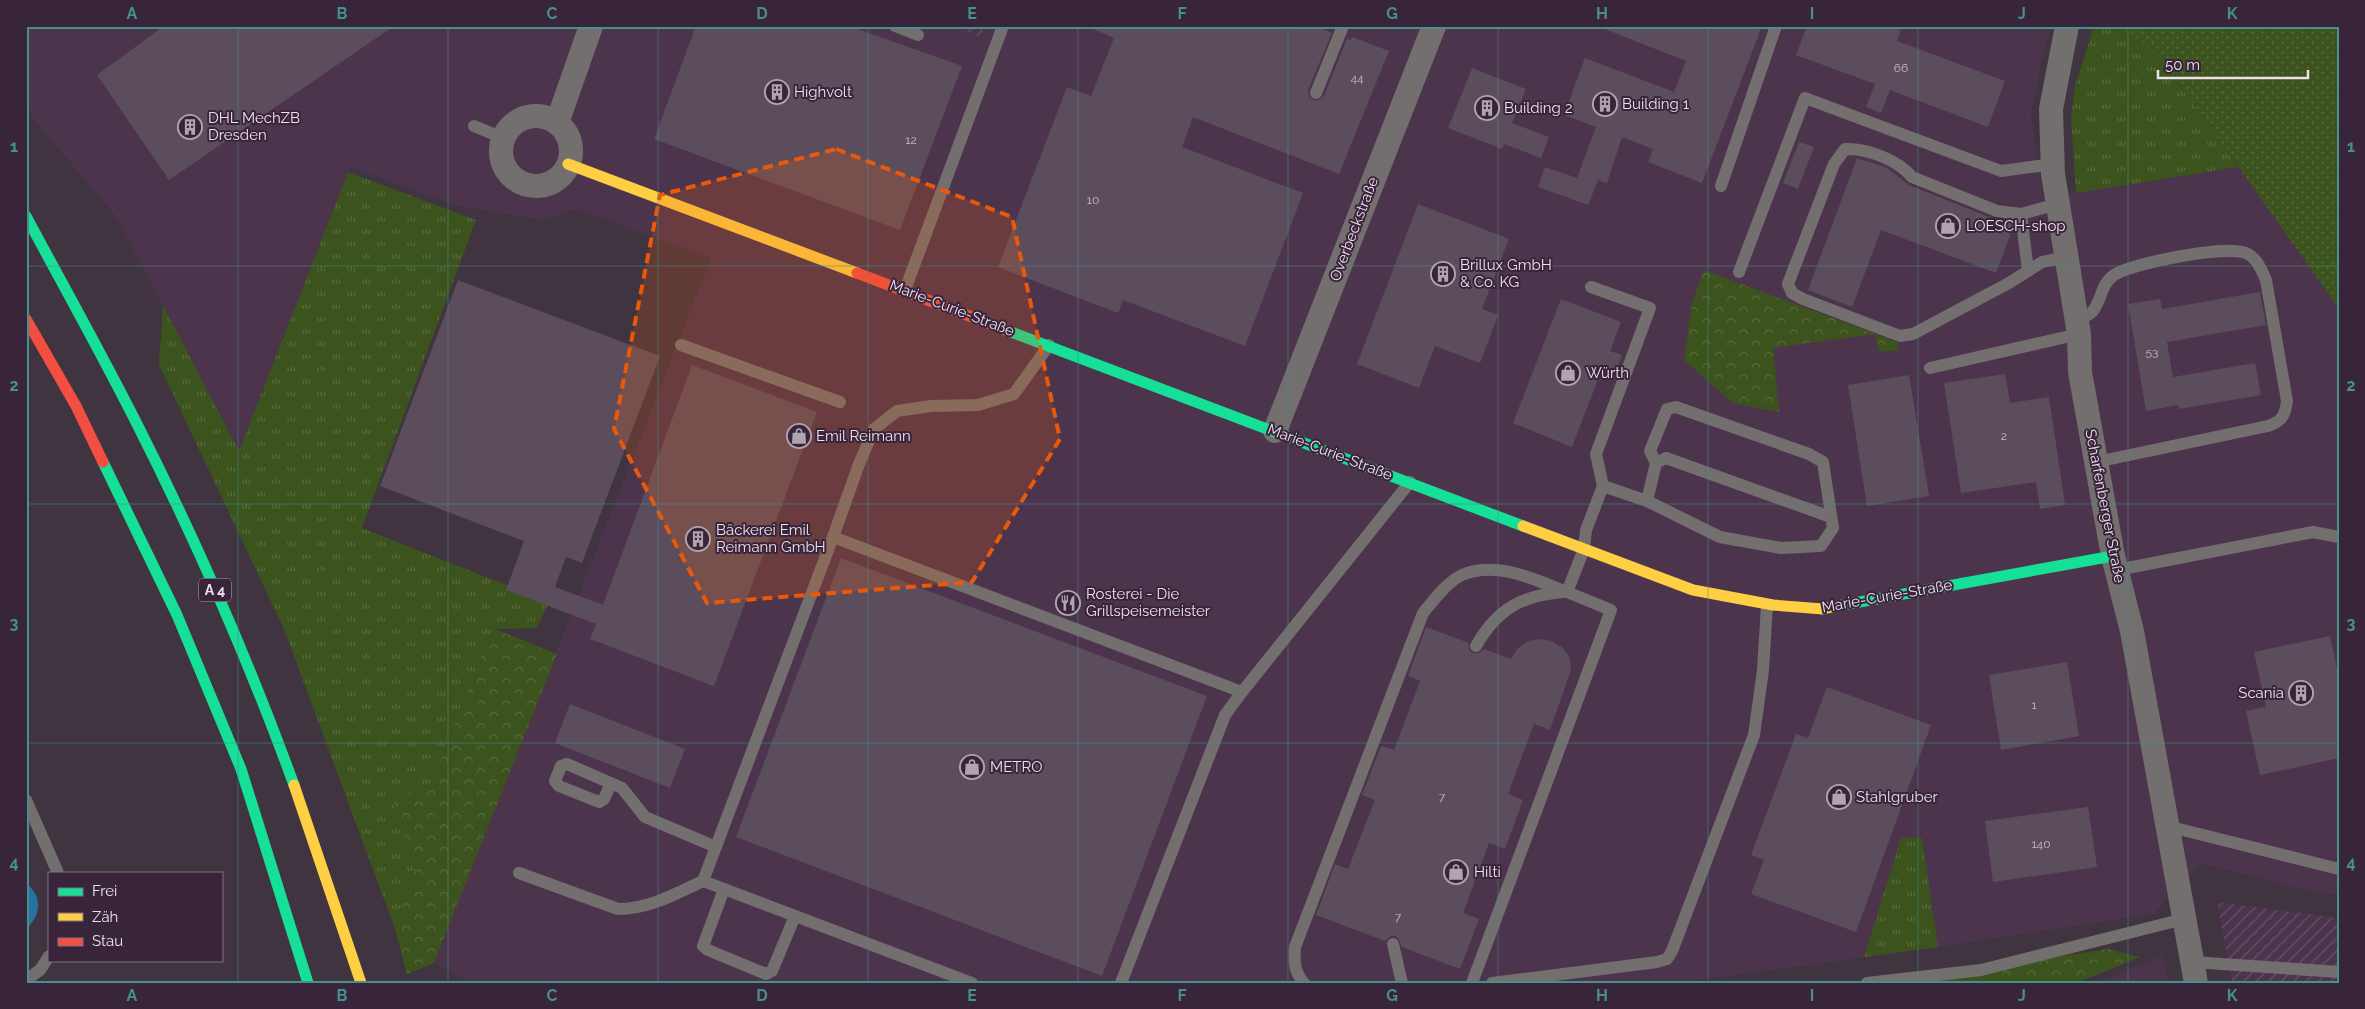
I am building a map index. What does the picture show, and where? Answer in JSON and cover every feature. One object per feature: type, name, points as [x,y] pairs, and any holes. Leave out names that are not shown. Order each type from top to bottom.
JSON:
[{"type":"main road","name":"Marie-Curie-Straße","points":[[568,164],[905,290],[1693,590],[1767,605],[1823,609],[2115,563]]},
{"type":"main road","name":"A 4","points":[[26,216],[140,430],[210,578],[271,722],[314,842],[361,983]]},
{"type":"main road","points":[[26,319],[76,406],[177,615],[241,769],[308,983]]},
{"type":"street","points":[[557,123],[591,26]]},
{"type":"street","name":"Overbeckstraße","points":[[1275,431],[1434,26]]},
{"type":"street","name":"Scharfenberger Straße","points":[[2064,27],[2052,109],[2053,164],[2078,328],[2080,372],[2115,563],[2132,631],[2194,972]]},
{"type":"street","points":[[527,117],[543,117],[557,123],[565,132],[570,142],[571,153],[563,174],[550,183],[534,186],[523,184],[506,170],[501,149],[504,138],[517,122],[527,117]]},
{"type":"lane","points":[[895,26],[918,35]]},
{"type":"lane","points":[[905,290],[1003,26]]},
{"type":"lane","points":[[1316,93],[1342,26]]},
{"type":"lane","points":[[1721,186],[1776,26]]},
{"type":"lane","points":[[1739,272],[1805,98],[2001,171],[2053,164]]},
{"type":"lane","points":[[474,126],[504,138]]},
{"type":"lane","points":[[2058,204],[2021,214],[1998,211],[1912,177],[1904,168],[1893,162],[1856,148],[1845,149],[1834,164],[1788,284],[1792,293],[1803,299],[1900,336],[1913,334],[2042,262],[2066,257]]},
{"type":"lane","points":[[2021,214],[2028,271]]},
{"type":"lane","points":[[1930,368],[2078,328],[2092,312],[2106,283],[2115,274],[2144,263],[2222,250],[2245,253],[2258,262],[2266,280],[2287,402],[2285,415],[2278,422],[2268,426],[2096,462]]},
{"type":"lane","points":[[1568,592],[1584,549],[1586,530],[1603,486],[1596,454],[1650,308],[1591,287]]},
{"type":"lane","points":[[681,345],[840,402]]},
{"type":"lane","points":[[519,872],[618,909],[635,909],[653,904],[703,881],[859,464],[874,429],[897,411],[931,406],[978,405],[1014,394],[1049,345]]},
{"type":"lane","points":[[1603,486],[1647,501],[1720,537],[1781,548],[1821,546],[1833,528],[1823,462],[1809,454],[1676,407],[1667,409],[1650,452],[1656,463],[1647,501]]},
{"type":"lane","points":[[1656,463],[1666,458],[1831,517]]},
{"type":"lane","points":[[1121,983],[1226,715],[1242,692],[1410,482]]},
{"type":"lane","points":[[2115,563],[2313,532],[2339,537]]},
{"type":"lane","points":[[833,537],[1242,692]]},
{"type":"lane","points":[[1304,983],[1298,976],[1294,962],[1295,947],[1423,613],[1444,589],[1461,576],[1481,570],[1500,570],[1521,575],[1611,610],[1472,983]]},
{"type":"lane","points":[[1476,646],[1487,627],[1508,607],[1540,594],[1568,592]]},
{"type":"lane","points":[[1492,983],[1657,962],[1667,959],[1672,952],[1754,735],[1763,670],[1767,605]]},
{"type":"lane","points":[[611,783],[622,788],[645,817],[716,847]]},
{"type":"lane","points":[[26,800],[58,872]]},
{"type":"lane","points":[[2167,826],[2339,869]]},
{"type":"lane","points":[[703,881],[972,983]]},
{"type":"lane","points":[[724,889],[703,942],[704,948],[766,974],[772,971],[795,916]]},
{"type":"lane","points":[[1867,983],[1981,970],[2184,919]]},
{"type":"lane","points":[[1393,944],[1402,983]]},
{"type":"lane","points":[[26,980],[40,970],[48,958]]},
{"type":"lane","points":[[2194,972],[2339,972]]},
{"type":"highlighted area","points":[[836,149],[1012,217],[1060,439],[972,582],[707,603],[614,429],[660,195]]},
{"type":"shaded area","points":[[26,26],[2054,26],[2045,46],[2031,115],[2043,198],[2238,167],[2339,308],[2339,895],[2311,892],[2200,863],[2154,914],[1897,953],[1677,983],[473,983],[434,963],[711,258],[576,209],[542,220],[454,205],[348,166],[348,172],[239,451],[117,218],[36,122],[26,106]]},
{"type":"shaded area","points":[[953,26],[984,26],[980,37]]},
{"type":"shaded area","points":[[2217,902],[2339,918],[2339,983],[2232,983]]},
{"type":"shaded area","points":[[2162,956],[2168,983],[2098,983]]},
{"type":"green space","points":[[2094,26],[2125,26],[2166,65],[2238,167],[2076,193],[2071,118],[2075,86]]},
{"type":"green space","points":[[2125,26],[2339,26],[2339,309],[2166,65]]},
{"type":"green space","points":[[348,172],[476,220],[362,528],[549,602],[537,628],[495,629],[480,658],[431,785],[393,797],[415,870],[395,929],[284,629],[159,365],[163,305],[239,451]]},
{"type":"green space","points":[[1704,270],[1897,342],[1899,350],[1880,352],[1875,334],[1773,348],[1779,412],[1733,403],[1684,360],[1692,303]]},
{"type":"green space","points":[[495,629],[557,654],[434,963],[407,974],[395,929],[415,870],[392,797],[431,785],[480,658]]},
{"type":"green space","points":[[1901,838],[1922,838],[1938,947],[1864,957]]},
{"type":"green space","points":[[2109,949],[2140,957],[2076,983],[1883,983]]},
{"type":"water","points":[[26,883],[35,894],[38,906],[35,918],[26,929]]},
{"type":"building","name":"DHL MechZB Dresden","points":[[164,26],[394,26],[169,180],[97,75]]},
{"type":"building","name":"Highvolt","points":[[696,26],[849,26],[962,66],[900,230],[654,139]]},
{"type":"building","points":[[1086,26],[1315,26],[1332,33],[1308,90],[1309,98],[1317,101],[1324,96],[1347,39],[1351,40],[1352,37],[1389,51],[1339,174],[1193,117],[1182,147],[1303,193],[1245,346],[1123,300],[1118,313],[998,267],[1067,87],[1091,96],[1114,38]]},
{"type":"building","points":[[1597,26],[1762,26],[1702,183],[1648,162],[1653,149],[1622,137],[1607,183],[1598,180],[1588,205],[1538,187],[1545,167],[1577,178],[1596,127],[1564,115],[1585,58],[1674,92],[1686,61]]},
{"type":"building","points":[[1807,26],[1902,26],[1897,41],[2005,81],[1988,127],[1890,90],[1881,113],[1866,107],[1875,84],[1796,55]]},
{"type":"building","name":"Building 2","points":[[1472,68],[1526,89],[1512,123],[1549,137],[1541,158],[1504,144],[1502,149],[1448,128]]},
{"type":"building","points":[[1799,142],[1814,147],[1798,189],[1783,183]]},
{"type":"building","points":[[1857,158],[1887,168],[1909,185],[1994,219],[2014,221],[1996,273],[1881,230],[1852,307],[1808,290]]},
{"type":"building","name":"Brillux GmbH & Co. KG","points":[[1418,204],[1509,239],[1482,309],[1498,315],[1480,363],[1435,346],[1419,388],[1357,364]]},
{"type":"building","points":[[458,280],[660,356],[582,563],[566,557],[555,587],[603,605],[692,365],[817,412],[714,686],[590,639],[596,624],[506,590],[524,541],[380,486]]},
{"type":"building","points":[[2260,292],[2266,325],[2167,342],[2173,377],[2255,363],[2261,395],[2179,409],[2178,405],[2146,411],[2128,304],[2160,299],[2162,309]]},
{"type":"building","points":[[1561,299],[1621,322],[1610,351],[1622,355],[1615,374],[1602,369],[1572,447],[1513,423]]},
{"type":"building","points":[[2005,374],[2010,403],[2049,397],[2065,505],[2040,509],[2036,482],[1961,493],[1944,383]]},
{"type":"building","points":[[1909,375],[1929,496],[1867,506],[1848,385]]},
{"type":"building","name":"METRO","points":[[841,558],[1207,696],[1102,976],[736,837]]},
{"type":"building","points":[[1426,627],[1469,643],[1469,649],[1472,653],[1479,653],[1484,649],[1511,659],[1518,648],[1528,641],[1540,639],[1552,641],[1563,648],[1570,658],[1571,670],[1550,730],[1534,724],[1508,794],[1523,800],[1505,849],[1489,843],[1463,913],[1479,919],[1460,969],[1402,947],[1396,936],[1391,936],[1385,941],[1316,915],[1335,864],[1348,869],[1375,800],[1362,795],[1381,746],[1394,750],[1420,681],[1408,676]]},
{"type":"building","name":"Scania","points":[[2330,636],[2339,678],[2339,758],[2260,775],[2246,711],[2266,707],[2254,652]]},
{"type":"building","points":[[2067,662],[2079,736],[2001,750],[1989,675]]},
{"type":"building","name":"Stahlgruber","points":[[1827,687],[1931,725],[1856,932],[1751,894],[1764,860],[1751,855],[1796,734],[1808,738]]},
{"type":"building","points":[[570,704],[685,749],[670,788],[555,743]]},
{"type":"building","points":[[2088,807],[2097,867],[1993,882],[1985,821]]},
{"type":"traffic: fast","points":[[26,216],[126,403],[182,517],[241,650],[294,785]]},
{"type":"traffic: fast","points":[[1006,330],[1523,526]]},
{"type":"traffic: fast","points":[[103,462],[177,615],[241,769],[308,983]]},
{"type":"traffic: fast","points":[[1832,607],[2113,556]]},
{"type":"traffic: slow","points":[[568,164],[857,273]]},
{"type":"traffic: slow","points":[[1523,526],[1693,590],[1773,605],[1823,609],[1832,607]]},
{"type":"traffic: slow","points":[[294,785],[361,983]]},
{"type":"traffic: jam","points":[[857,273],[1006,330]]},
{"type":"traffic: jam","points":[[26,319],[76,406],[103,462]]},
{"type":"place","name":"Highvolt","points":[[777,92]]},
{"type":"place","name":"Building 1","points":[[1605,104]]},
{"type":"place","name":"Building 2","points":[[1487,108]]},
{"type":"place","name":"DHL MechZB Dresden","points":[[190,127]]},
{"type":"place","name":"LOESCH-shop","points":[[1948,226]]},
{"type":"place","name":"Brillux GmbH & Co. KG","points":[[1443,274]]},
{"type":"place","name":"Würth","points":[[1568,373]]},
{"type":"place","name":"Emil Reimann","points":[[799,436]]},
{"type":"place","name":"Bäckerei Emil Reimann GmbH","points":[[698,539]]},
{"type":"place","name":"Rosterei - Die Grillspeisemeister","points":[[1068,603]]},
{"type":"place","name":"Scania","points":[[2301,693]]},
{"type":"place","name":"METRO","points":[[972,767]]},
{"type":"place","name":"Stahlgruber","points":[[1839,797]]},
{"type":"place","name":"Hilti","points":[[1456,872]]}]
